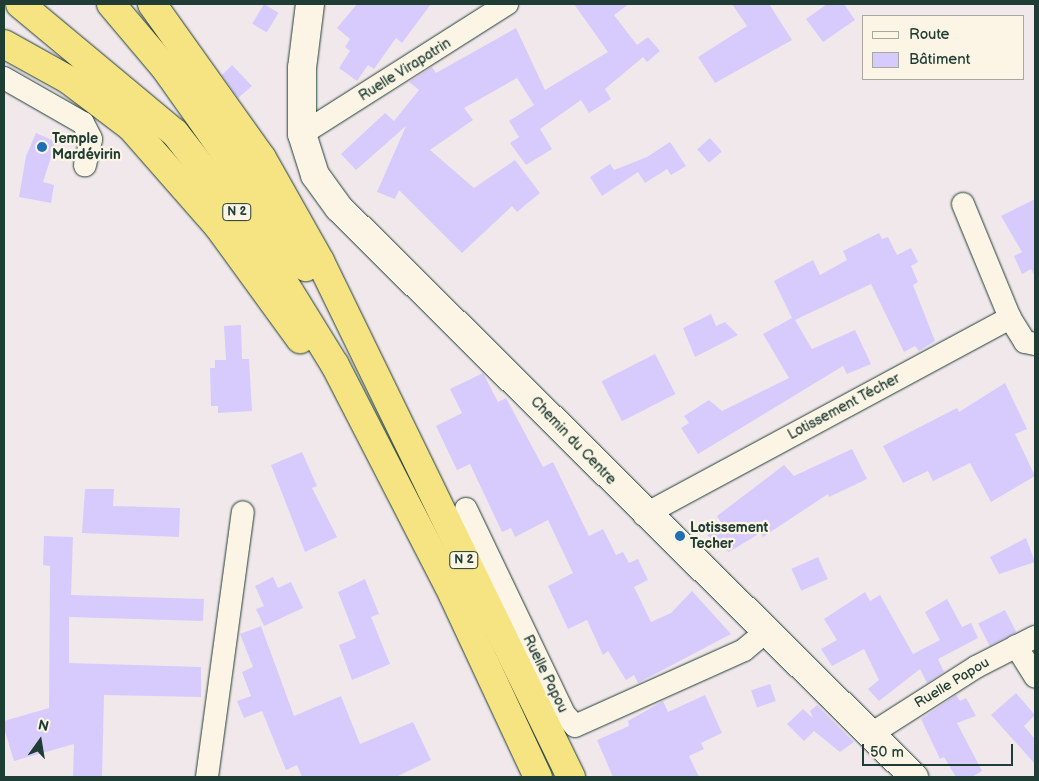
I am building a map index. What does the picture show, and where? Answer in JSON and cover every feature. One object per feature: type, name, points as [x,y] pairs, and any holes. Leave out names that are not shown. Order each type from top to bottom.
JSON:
[{"type":"highway","name":"N 2","points":[[20,4],[132,93],[175,133],[208,172],[298,302],[335,365],[387,474],[453,595],[538,777]]},
{"type":"highway","name":"N 2","points":[[111,4],[165,68],[358,342],[571,777]]},
{"type":"highway","points":[[152,4],[262,158],[320,261],[358,342]]},
{"type":"highway","points":[[4,44],[101,102],[170,167],[284,314],[387,474]]},
{"type":"street","name":"Chemin du Centre","points":[[310,4],[302,68],[302,134],[315,175],[339,208],[644,515],[914,777]]},
{"type":"street","name":"Ruelle Virapatrin","points":[[302,134],[507,4]]},
{"type":"street","points":[[4,78],[83,123],[91,139],[85,165]]},
{"type":"street","points":[[963,204],[1010,318],[1025,342],[1035,344]]},
{"type":"street","name":"Lotissement Técher","points":[[644,515],[1010,318]]},
{"type":"street","name":"Ruelle Papou","points":[[466,509],[564,714],[574,726],[744,650],[764,633]]},
{"type":"street","points":[[207,777],[243,512]]},
{"type":"street","points":[[1026,642],[1035,676]]},
{"type":"street","name":"Ruelle Papou","points":[[871,734],[1026,642]]},
{"type":"building","points":[[264,4],[279,13],[267,32],[252,24]]},
{"type":"building","points":[[357,4],[431,4],[402,43],[396,38],[374,69],[368,65],[357,81],[339,68],[350,51],[345,47],[350,39],[337,28]]},
{"type":"building","points":[[574,4],[629,4],[614,15],[637,45],[648,37],[660,51],[647,62],[643,57],[605,89],[611,99],[589,113],[581,100],[540,129],[552,149],[526,165],[510,143],[519,137],[509,121],[534,105],[517,78],[464,108],[473,120],[430,150],[474,188],[515,160],[540,193],[517,212],[512,206],[462,253],[399,190],[395,199],[377,192],[406,126],[356,170],[341,154],[385,113],[394,121],[419,90],[409,82],[432,67],[436,73],[516,28],[545,90],[608,52]]},
{"type":"building","points":[[732,4],[769,4],[792,40],[715,83],[698,57],[747,26]]},
{"type":"building","points":[[827,4],[844,4],[855,20],[823,42],[806,19]]},
{"type":"building","points":[[232,65],[252,86],[238,98],[222,75]]},
{"type":"building","points":[[36,133],[56,142],[43,182],[54,185],[51,203],[19,197],[26,156]]},
{"type":"building","points":[[710,138],[722,152],[709,163],[697,149]]},
{"type":"building","points":[[670,142],[686,166],[671,175],[667,169],[645,183],[638,172],[602,196],[590,177],[610,164],[614,170],[647,157]]},
{"type":"building","points":[[1035,199],[1035,276],[1031,269],[1022,274],[1014,256],[1022,252],[1001,216]]},
{"type":"building","points":[[879,233],[882,239],[888,237],[897,255],[911,248],[918,262],[911,266],[918,282],[913,285],[935,341],[919,351],[915,346],[904,352],[871,284],[795,320],[812,349],[855,330],[871,364],[847,374],[843,366],[698,454],[681,428],[689,423],[684,416],[709,400],[722,411],[789,378],[763,334],[792,318],[774,281],[813,260],[820,275],[847,260],[843,251]]},
{"type":"building","points":[[711,314],[716,326],[725,322],[738,335],[695,357],[683,328]]},
{"type":"building","points":[[241,325],[242,359],[249,359],[252,411],[218,413],[218,406],[211,406],[210,368],[215,368],[215,360],[226,360],[224,326]]},
{"type":"building","points":[[655,354],[675,394],[622,421],[602,381]]},
{"type":"building","points":[[483,373],[498,402],[506,398],[543,467],[553,462],[589,536],[603,529],[616,555],[623,552],[629,563],[638,559],[648,580],[634,587],[651,622],[671,613],[692,591],[731,634],[638,683],[634,675],[626,680],[608,651],[603,655],[587,620],[568,629],[548,586],[573,573],[548,520],[515,537],[511,528],[502,532],[470,464],[457,470],[436,426],[462,413],[450,389]]},
{"type":"building","points":[[1005,383],[1027,429],[1015,434],[1035,476],[991,502],[970,463],[933,481],[928,471],[903,483],[883,446],[957,408],[959,412]]},
{"type":"building","points":[[852,449],[867,479],[829,497],[828,494],[763,537],[760,533],[729,552],[707,535],[723,525],[717,516],[784,465],[794,476]]},
{"type":"building","points":[[302,452],[317,486],[312,488],[337,537],[305,552],[271,465]]},
{"type":"building","points":[[85,489],[114,489],[113,506],[180,508],[179,537],[82,533]]},
{"type":"building","points":[[44,536],[73,537],[71,595],[204,599],[203,621],[69,617],[69,663],[201,667],[201,697],[104,695],[102,777],[73,777],[74,744],[14,761],[4,728],[4,721],[49,708],[50,566],[43,565]]},
{"type":"building","points":[[1026,538],[1035,562],[999,574],[990,557]]},
{"type":"building","points":[[818,557],[828,579],[801,591],[792,569]]},
{"type":"building","points":[[273,577],[278,588],[291,582],[303,608],[264,626],[256,609],[264,606],[255,586]]},
{"type":"building","points":[[365,579],[379,614],[371,617],[390,664],[352,680],[339,645],[356,638],[338,592]]},
{"type":"building","points":[[865,592],[870,601],[880,595],[913,654],[940,640],[925,612],[947,599],[962,627],[971,623],[978,638],[938,659],[944,672],[927,683],[920,669],[879,701],[868,689],[879,680],[864,649],[832,666],[821,649],[837,640],[824,619]]},
{"type":"building","points":[[1005,610],[1016,632],[990,646],[978,624]]},
{"type":"building","points":[[261,626],[294,716],[341,696],[360,744],[413,722],[431,760],[396,777],[302,777],[297,765],[286,770],[262,711],[244,718],[237,701],[251,696],[242,672],[253,667],[240,634]]},
{"type":"building","points":[[770,684],[776,701],[757,708],[751,691]]},
{"type":"building","points":[[1016,693],[1035,715],[1024,726],[1035,739],[1035,764],[991,715]]},
{"type":"building","points":[[705,695],[722,733],[701,743],[704,749],[689,756],[699,777],[613,777],[597,740],[629,726],[628,721],[663,701],[668,712]]},
{"type":"building","points":[[956,695],[960,701],[966,698],[976,716],[957,723],[982,771],[972,777],[956,777],[944,757],[940,759],[921,719]]},
{"type":"building","points":[[817,705],[854,742],[840,752],[814,731],[804,741],[787,724],[803,709],[813,718],[810,711]]},
{"type":"place","name":"Temple Mardévirin","points":[[42,147]]},
{"type":"place","name":"Lotissement Techer","points":[[680,536]]}]
